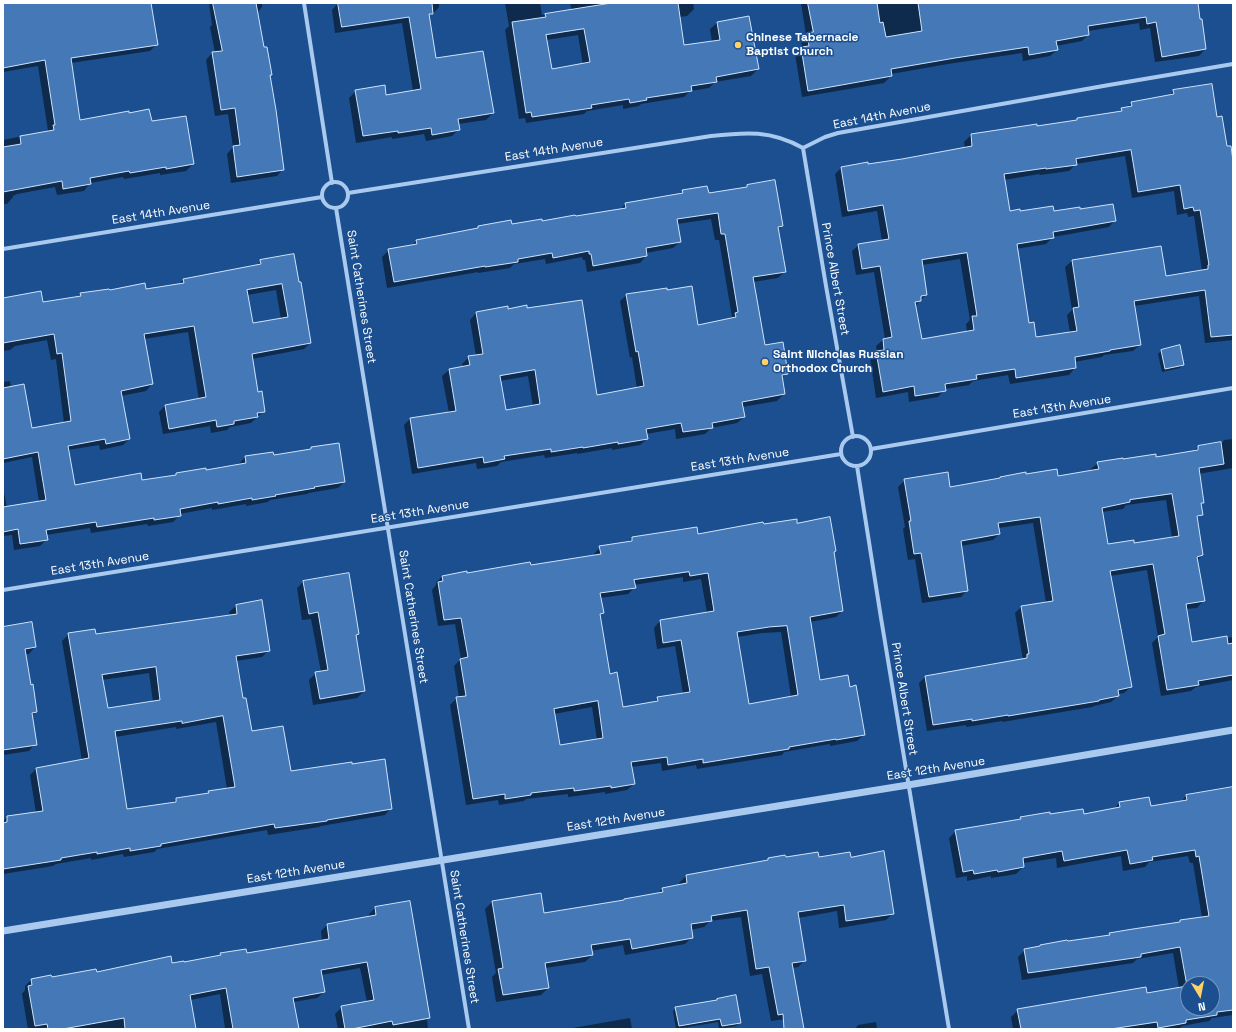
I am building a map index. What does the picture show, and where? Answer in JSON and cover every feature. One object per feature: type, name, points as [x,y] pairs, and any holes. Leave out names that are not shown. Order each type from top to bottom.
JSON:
[{"type":"street","points":[[304,3],[332,183]]},
{"type":"street","name":"East 14th Avenue","points":[[348,193],[711,136],[743,133],[769,135],[791,141],[803,148],[825,137],[838,133],[1233,64]]},
{"type":"street","name":"Prince Albert Street","points":[[803,148],[853,437]]},
{"type":"street","points":[[332,183],[342,184],[348,193],[348,198],[345,203],[336,208],[327,206],[322,197],[324,188],[328,184],[332,183]]},
{"type":"street","name":"East 14th Avenue","points":[[3,249],[322,197]]},
{"type":"street","name":"Saint Catherines Street","points":[[336,208],[469,1029]]},
{"type":"street","name":"East 13th Avenue","points":[[870,448],[1233,388]]},
{"type":"street","points":[[857,436],[862,438],[869,444],[870,448],[871,453],[866,462],[857,466],[848,464],[842,458],[842,445],[848,438],[857,436]]},
{"type":"street","name":"East 13th Avenue","points":[[3,590],[841,454]]},
{"type":"street","name":"Prince Albert Street","points":[[857,466],[949,1029]]},
{"type":"street","name":"East 12th Avenue","points":[[3,931],[908,785],[1233,730]]},
{"type":"building","points":[[3,3],[151,3],[158,45],[71,58],[80,120],[149,109],[152,121],[186,116],[194,164],[130,173],[129,171],[90,178],[91,184],[63,189],[62,181],[3,192],[3,147],[21,144],[20,136],[54,130],[53,125],[55,125],[45,60],[3,68]]},
{"type":"building","points":[[213,3],[256,3],[264,47],[267,47],[272,75],[270,75],[284,170],[237,177],[233,146],[240,145],[235,108],[221,110],[212,52],[222,51]]},
{"type":"building","points":[[338,3],[432,3],[433,14],[429,14],[436,58],[483,51],[494,113],[458,119],[460,130],[432,135],[431,128],[363,136],[355,90],[385,85],[386,95],[421,89],[409,17],[342,27]]},
{"type":"building","points":[[612,3],[678,3],[684,45],[720,40],[717,22],[749,16],[759,69],[716,77],[717,82],[691,86],[692,91],[646,98],[647,100],[630,103],[629,99],[591,105],[592,108],[532,117],[531,112],[526,113],[512,22],[546,17],[545,14]],"holes":[[[584,29],[590,62],[552,69],[546,35]]]},
{"type":"building","points":[[808,3],[877,3],[880,23],[883,22],[886,37],[922,31],[918,3],[1198,3],[1206,49],[1162,57],[1156,22],[1147,24],[1146,17],[1088,26],[1089,35],[1056,41],[1058,50],[1029,55],[1028,47],[955,58],[891,69],[892,76],[808,91],[801,47],[809,46],[807,33],[813,32]]},
{"type":"building","points":[[1212,84],[1217,117],[1222,116],[1227,146],[1231,146],[1233,161],[1233,335],[1211,337],[1205,290],[1134,301],[1141,345],[1075,357],[1076,368],[1016,378],[1015,369],[976,375],[977,379],[945,384],[946,391],[915,396],[914,386],[883,392],[876,351],[884,350],[883,339],[892,337],[880,266],[862,269],[858,244],[889,239],[883,205],[848,211],[841,167],[868,162],[868,164],[902,159],[972,146],[971,134],[1037,124],[1037,126],[1077,120],[1077,118],[1122,111],[1121,108],[1132,106],[1131,102],[1174,94],[1173,90]],"holes":[[[1131,150],[1138,192],[1180,185],[1184,209],[1193,207],[1194,211],[1200,210],[1209,265],[1208,269],[1166,276],[1161,246],[1072,260],[1079,307],[1073,308],[1077,331],[1036,337],[1034,322],[1029,323],[1017,244],[1054,238],[1053,232],[1116,221],[1113,204],[1054,211],[1053,206],[1010,211],[1004,174],[1077,165],[1076,159]],[[967,253],[977,316],[972,316],[974,330],[922,339],[915,302],[921,301],[921,296],[927,295],[922,260]]]},
{"type":"building","points":[[775,180],[783,226],[778,227],[786,272],[753,277],[765,345],[783,342],[788,374],[782,375],[785,394],[742,402],[745,417],[712,423],[713,428],[683,432],[681,423],[646,429],[648,439],[551,452],[551,449],[504,456],[505,459],[484,463],[483,457],[418,468],[410,418],[456,411],[449,369],[470,365],[468,356],[483,354],[476,312],[508,306],[508,309],[527,305],[527,308],[582,300],[597,395],[644,386],[638,351],[636,352],[626,294],[692,286],[698,325],[736,317],[735,313],[738,312],[725,234],[721,234],[718,213],[677,219],[681,242],[646,248],[647,256],[593,266],[589,251],[553,258],[552,253],[518,259],[518,262],[485,266],[394,282],[388,249],[417,244],[416,240],[511,220],[512,224],[542,219],[542,221],[576,216],[626,208],[625,203],[683,193],[682,190],[707,186],[709,193],[747,187],[747,185]],"holes":[[[535,370],[540,404],[506,410],[500,376]]]},
{"type":"building","points":[[294,254],[299,282],[301,282],[311,343],[252,354],[258,392],[262,391],[265,412],[257,413],[258,417],[234,421],[234,424],[217,427],[216,420],[169,429],[165,405],[206,397],[194,326],[144,334],[153,384],[121,391],[130,439],[106,444],[105,439],[68,446],[75,485],[141,473],[142,480],[176,475],[176,473],[206,468],[206,470],[246,463],[245,456],[273,452],[274,455],[339,443],[345,482],[252,500],[252,498],[218,504],[218,502],[180,509],[181,516],[154,520],[154,518],[97,527],[96,522],[46,530],[48,540],[20,544],[18,529],[3,532],[3,507],[46,500],[38,452],[3,459],[3,388],[24,384],[32,428],[71,421],[62,353],[57,354],[54,334],[3,343],[3,298],[41,291],[43,302],[81,296],[80,293],[110,290],[145,283],[146,289],[184,283],[183,279],[261,264],[260,260]],"holes":[[[282,284],[288,317],[253,323],[247,290]]]},
{"type":"building","points":[[1180,345],[1184,365],[1165,369],[1161,350]]},
{"type":"building","points":[[1221,442],[1224,464],[1199,468],[1204,503],[1201,503],[1203,515],[1197,516],[1203,555],[1197,557],[1205,601],[1186,604],[1192,642],[1227,636],[1228,644],[1233,643],[1233,675],[1198,681],[1199,685],[1167,690],[1158,636],[1165,634],[1153,564],[1110,571],[1132,687],[1118,690],[1119,696],[1099,701],[1008,716],[972,721],[972,719],[933,725],[925,676],[1027,658],[1027,654],[1029,654],[1021,606],[1053,601],[1040,517],[998,523],[1000,534],[961,541],[968,591],[929,597],[921,553],[914,554],[909,521],[911,521],[904,479],[948,472],[950,487],[1026,472],[1026,474],[1057,469],[1058,476],[1099,469],[1097,462],[1156,454],[1156,457],[1198,450],[1198,446]],"holes":[[[1172,494],[1179,536],[1134,543],[1134,540],[1108,544],[1102,508],[1130,502],[1130,500]]]},
{"type":"building","points":[[830,517],[836,551],[834,552],[843,611],[810,617],[820,680],[848,675],[850,687],[856,685],[865,735],[703,763],[703,759],[668,765],[667,757],[631,762],[635,784],[611,788],[611,786],[574,791],[574,788],[531,793],[531,795],[505,799],[505,794],[473,799],[456,697],[466,696],[460,659],[468,657],[461,618],[444,620],[438,582],[443,581],[442,576],[530,562],[531,565],[601,554],[599,546],[632,541],[632,537],[697,527],[698,534],[763,522],[764,524],[797,519],[797,523]],"holes":[[[689,572],[690,576],[708,573],[714,611],[660,620],[663,643],[681,640],[690,692],[657,697],[658,701],[623,707],[617,672],[610,674],[600,614],[604,613],[600,593],[636,588],[634,580]],[[787,626],[798,695],[749,704],[737,632]],[[598,701],[603,738],[560,745],[554,709]]]},
{"type":"building","points":[[349,573],[359,634],[356,635],[365,691],[320,699],[315,672],[328,670],[318,612],[309,614],[303,581]]},
{"type":"building","points":[[262,600],[270,651],[236,656],[243,698],[246,698],[252,731],[283,726],[291,771],[352,762],[352,764],[385,759],[392,809],[327,821],[275,828],[274,824],[161,844],[161,846],[130,851],[130,848],[97,854],[97,852],[61,858],[61,860],[3,869],[3,823],[7,822],[7,816],[43,811],[36,768],[89,758],[68,633],[95,629],[96,634],[237,614],[236,605]],"holes":[[[156,667],[160,700],[108,708],[102,675]],[[223,716],[235,787],[176,798],[176,802],[127,809],[115,731],[182,721],[182,723]]]},
{"type":"building","points":[[32,622],[36,647],[25,649],[31,685],[33,684],[37,712],[32,713],[37,745],[3,750],[3,627]]},
{"type":"building","points":[[1233,787],[1233,1010],[1220,1012],[1220,976],[1185,976],[1180,947],[1141,954],[1141,957],[1028,973],[1024,949],[1067,940],[1110,935],[1109,933],[1209,916],[1199,856],[1196,857],[1195,850],[1152,857],[1153,860],[1130,864],[1127,850],[1064,861],[1062,851],[1023,858],[1024,867],[998,872],[997,870],[974,874],[973,870],[963,872],[955,830],[1021,819],[1020,817],[1050,812],[1050,814],[1083,809],[1084,814],[1120,807],[1119,802],[1149,797],[1151,806],[1187,800],[1186,795]]},
{"type":"building","points":[[884,851],[894,914],[846,921],[844,905],[798,912],[806,961],[792,963],[804,1029],[784,1029],[783,1014],[778,1015],[769,967],[756,969],[747,910],[711,916],[712,921],[691,924],[693,938],[632,949],[630,939],[591,945],[593,955],[545,963],[549,988],[503,995],[498,969],[503,968],[492,901],[541,893],[544,913],[663,892],[662,888],[687,883],[686,875],[768,860],[768,858],[818,852],[819,857],[850,852],[851,857]]},
{"type":"building","points":[[410,901],[430,1018],[393,1025],[392,1021],[345,1029],[341,1006],[374,1000],[367,962],[321,970],[325,992],[293,998],[299,1029],[233,1029],[226,988],[190,995],[196,1029],[125,1029],[124,1018],[63,1029],[48,1029],[47,1024],[35,1026],[28,986],[32,985],[31,979],[51,975],[52,977],[96,969],[97,972],[171,956],[172,963],[184,962],[221,955],[220,953],[246,949],[247,953],[329,939],[327,924],[376,915],[375,907]]},
{"type":"building","points":[[1146,987],[1147,993],[1180,987],[1180,1016],[1211,1016],[1186,1020],[1186,1023],[1158,1028],[1157,1022],[1111,1029],[1021,1029],[1017,1009]]},
{"type":"building","points":[[736,995],[741,1023],[722,1026],[720,1019],[679,1026],[675,1007],[717,1000]]},
{"type":"place","name":"Chinese Tabernacle Baptist Church","points":[[738,45]]},
{"type":"place","name":"Saint Nicholas Russian Orthodox Church","points":[[765,362]]}]
